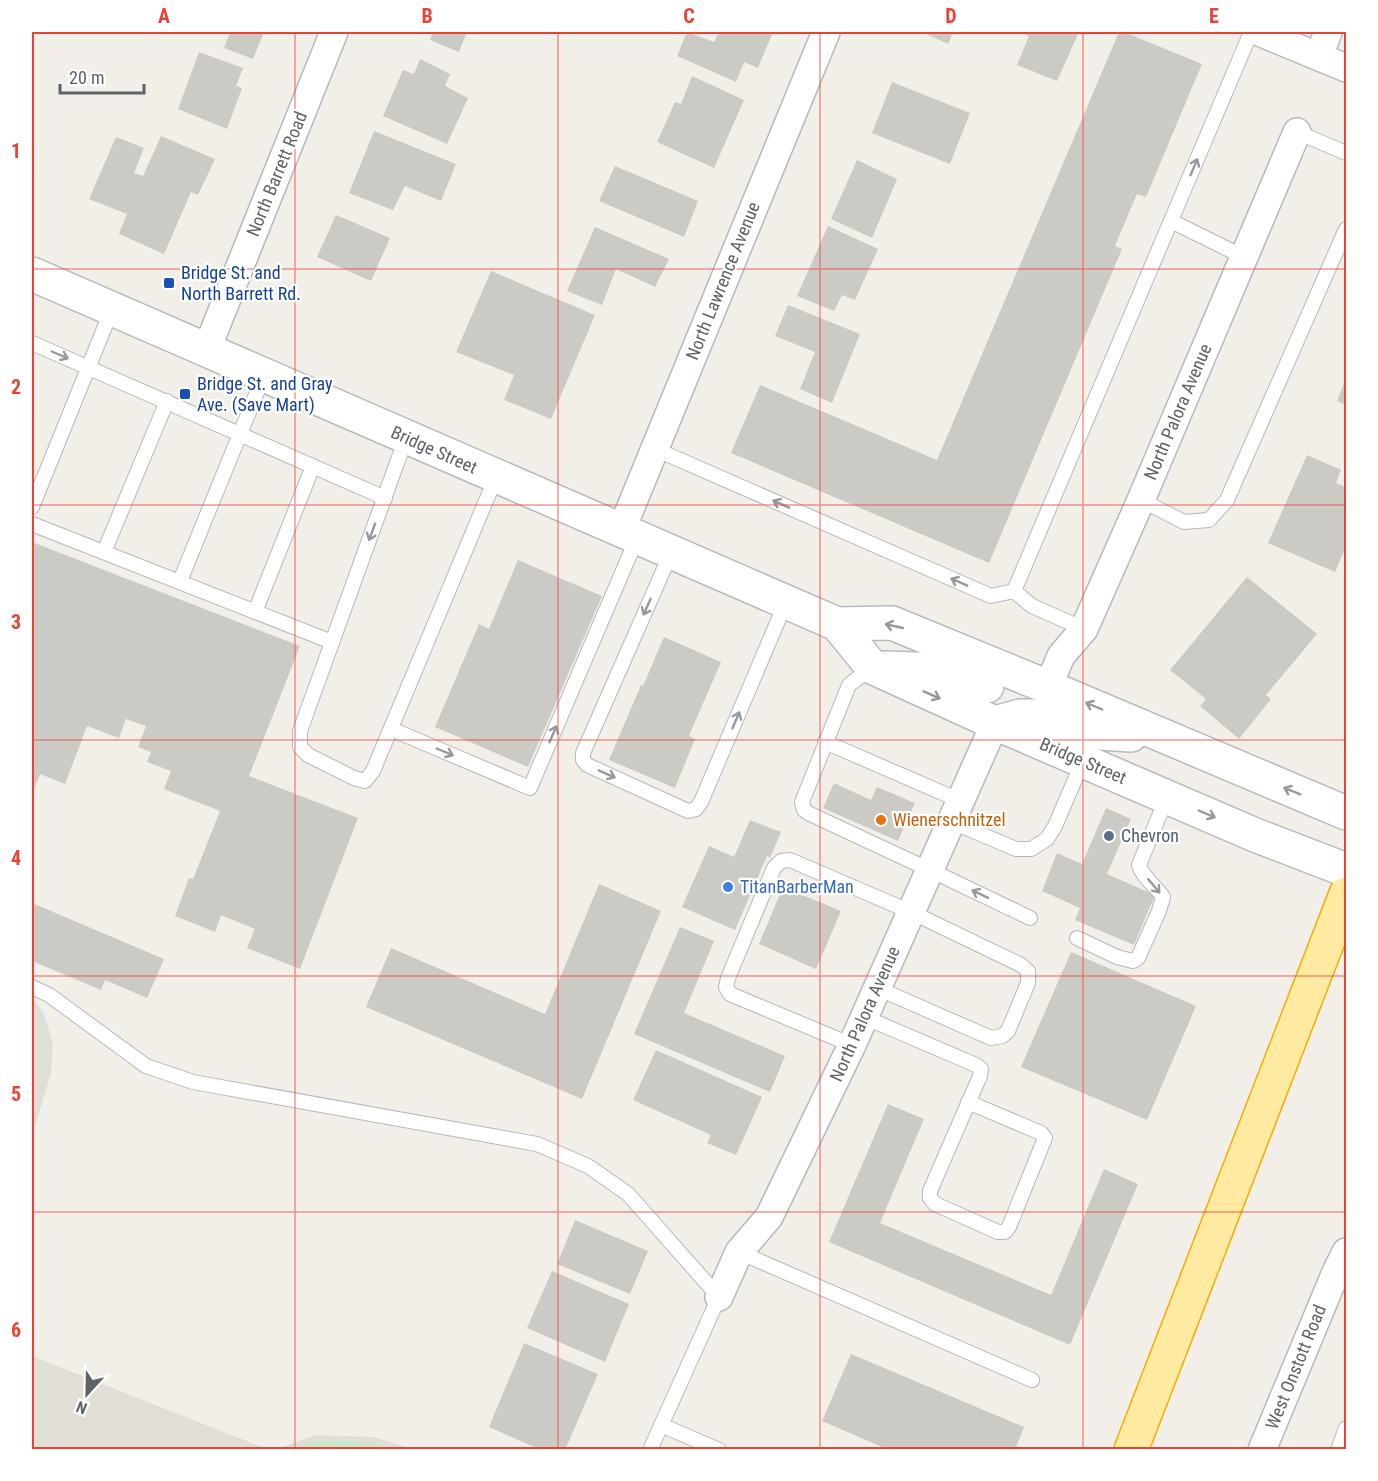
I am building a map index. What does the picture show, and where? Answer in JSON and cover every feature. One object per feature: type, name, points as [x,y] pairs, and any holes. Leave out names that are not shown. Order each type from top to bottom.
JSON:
[{"type":"highway","points":[[1131,1449],[1347,894]]},
{"type":"main road","name":"Bridge Street","points":[[32,274],[837,624],[892,623],[1347,813]]},
{"type":"main road","name":"Bridge Street","points":[[837,624],[872,667],[995,723],[1255,835],[1347,870]]},
{"type":"main road","points":[[872,667],[944,670],[965,676],[1003,693],[1016,694],[1048,687]]},
{"type":"main road","points":[[995,723],[1020,716],[1040,716],[1054,718],[1100,733],[1162,736]]},
{"type":"street","name":"North Barrett Road","points":[[206,351],[334,32]]},
{"type":"street","name":"North Lawrence Avenue","points":[[629,535],[655,449],[825,32]]},
{"type":"street","points":[[1259,32],[1324,44],[1347,68]]},
{"type":"street","name":"North Palora Avenue","points":[[1048,687],[1062,656],[1084,629],[1297,132]]},
{"type":"street","name":"North Palora Avenue","points":[[719,1297],[739,1252],[769,1217],[852,1045],[995,723]]},
{"type":"street","name":"West Onstott Road","points":[[1262,1449],[1336,1272],[1347,1252]]},
{"type":"lane","points":[[1014,591],[1251,32]]},
{"type":"lane","points":[[1297,132],[1347,153]]},
{"type":"lane","points":[[1171,221],[1244,257]]},
{"type":"lane","points":[[1141,500],[1184,522],[1209,520],[1227,501],[1347,229]]},
{"type":"lane","points":[[32,507],[112,309]]},
{"type":"lane","points":[[32,342],[385,498]]},
{"type":"lane","points":[[180,582],[264,375]]},
{"type":"lane","points":[[104,552],[167,401]]},
{"type":"lane","points":[[406,438],[300,731],[300,747],[308,756],[354,778],[365,781],[373,771],[496,477]]},
{"type":"lane","points":[[655,449],[991,596],[1014,591]]},
{"type":"lane","points":[[255,612],[313,466]]},
{"type":"lane","points":[[32,524],[332,642]]},
{"type":"lane","points":[[391,729],[530,788],[629,535]]},
{"type":"lane","points":[[671,553],[583,753],[583,760],[587,765],[688,811],[696,809],[701,802],[786,602]]},
{"type":"lane","points":[[1014,591],[1032,606],[1084,629]]},
{"type":"lane","points":[[872,667],[849,685],[802,802],[804,810],[1030,918]]},
{"type":"lane","points":[[825,742],[957,812],[1016,849],[1031,849],[1047,839],[1055,826],[1083,761]]},
{"type":"lane","points":[[1077,938],[1117,957],[1133,961],[1138,958],[1160,911],[1163,897],[1140,871],[1139,865],[1167,797]]},
{"type":"lane","points":[[852,1045],[730,994],[726,987],[774,868],[781,861],[790,860],[910,912],[1028,971],[1028,983],[1008,1031],[1002,1036],[991,1038],[877,988]]},
{"type":"lane","points":[[32,987],[48,995],[146,1066],[193,1082],[537,1144],[588,1166],[628,1194],[719,1297],[650,1449]]},
{"type":"lane","points":[[864,1017],[981,1069],[930,1191],[930,1198],[935,1204],[998,1232],[1005,1232],[1044,1138],[1041,1133],[968,1102]]},
{"type":"lane","points":[[739,1252],[1032,1380]]},
{"type":"lane","points":[[661,1425],[719,1449]]},
{"type":"lane","points":[[1338,1449],[1347,1428]]},
{"type":"shaded area","points":[[32,998],[43,1012],[53,1043],[51,1073],[32,1136]]},
{"type":"shaded area","points":[[32,1356],[267,1449],[32,1449]]},
{"type":"shaded area","points":[[316,1435],[374,1437],[413,1449],[273,1450]]},
{"type":"green space","points":[[347,1441],[394,1449],[284,1449],[316,1442]]},
{"type":"building","points":[[227,32],[264,32],[253,59],[224,48],[230,33]]},
{"type":"building","points":[[433,32],[467,32],[459,52],[430,40]]},
{"type":"building","points":[[687,32],[714,42],[719,32],[773,32],[758,68],[744,62],[736,82],[677,56]]},
{"type":"building","points":[[922,32],[953,32],[948,44]]},
{"type":"building","points":[[1017,32],[1079,32],[1057,81],[1017,65],[1029,36]]},
{"type":"building","points":[[1119,32],[1202,64],[1146,197],[1137,194],[1115,246],[1122,249],[989,563],[731,453],[760,385],[937,460]]},
{"type":"building","points":[[199,52],[243,68],[236,86],[242,88],[227,129],[178,109]]},
{"type":"building","points":[[420,59],[450,74],[445,86],[468,98],[447,144],[383,116],[403,70],[414,74]]},
{"type":"building","points":[[692,76],[744,100],[714,168],[657,142],[675,102],[681,104]]},
{"type":"building","points":[[892,82],[970,113],[950,164],[872,133]]},
{"type":"building","points":[[374,131],[456,164],[441,201],[405,186],[393,210],[349,193]]},
{"type":"building","points":[[161,136],[215,159],[198,195],[191,192],[164,254],[119,234],[127,214],[89,199],[116,137],[144,148],[134,173],[143,176]]},
{"type":"building","points":[[857,160],[897,179],[872,238],[831,219]]},
{"type":"building","points":[[615,166],[698,201],[684,237],[599,201]]},
{"type":"building","points":[[336,215],[390,238],[371,281],[317,257]]},
{"type":"building","points":[[828,226],[878,249],[855,300],[842,295],[834,311],[797,296]]},
{"type":"building","points":[[595,227],[669,259],[655,287],[616,269],[602,305],[567,291]]},
{"type":"building","points":[[491,271],[595,315],[551,419],[504,400],[514,375],[456,352]]},
{"type":"building","points":[[788,305],[860,334],[832,403],[800,389],[815,352],[775,336]]},
{"type":"building","points":[[1346,378],[1346,405],[1337,401]]},
{"type":"building","points":[[1307,455],[1341,470],[1336,483],[1346,487],[1346,546],[1335,572],[1268,543]]},
{"type":"building","points":[[32,542],[300,646],[249,776],[358,818],[300,969],[247,948],[255,929],[221,915],[215,932],[175,916],[189,878],[193,879],[220,811],[164,789],[171,771],[147,762],[151,752],[138,747],[146,726],[126,719],[119,738],[87,726],[65,784],[40,774],[32,794]]},
{"type":"building","points":[[518,560],[602,596],[528,767],[435,727],[479,624],[489,629]]},
{"type":"building","points":[[1247,577],[1317,634],[1266,695],[1271,699],[1239,739],[1200,706],[1206,699],[1170,670]]},
{"type":"building","points":[[664,637],[721,662],[689,736],[695,739],[675,788],[609,760]]},
{"type":"building","points":[[834,783],[871,800],[877,787],[915,803],[898,841],[823,808]]},
{"type":"building","points":[[1106,808],[1131,819],[1107,874],[1155,895],[1134,945],[1075,920],[1080,908],[1042,891],[1057,853],[1082,864]]},
{"type":"building","points":[[750,820],[781,832],[770,858],[767,856],[735,930],[682,907],[709,846],[734,857]]},
{"type":"building","points":[[599,884],[661,911],[582,1099],[366,1007],[391,948],[545,1014]]},
{"type":"building","points":[[783,887],[841,911],[816,969],[759,944]]},
{"type":"building","points":[[32,903],[164,959],[147,998],[105,980],[101,990],[32,961]]},
{"type":"building","points":[[680,927],[714,941],[684,1013],[785,1056],[770,1092],[634,1034]]},
{"type":"building","points":[[1071,952],[1196,1006],[1147,1120],[1021,1067]]},
{"type":"building","points":[[656,1050],[762,1097],[736,1155],[707,1143],[711,1135],[633,1100]]},
{"type":"building","points":[[888,1104],[924,1119],[880,1223],[1051,1295],[1104,1169],[1138,1184],[1070,1345],[829,1242]]},
{"type":"building","points":[[575,1220],[648,1251],[630,1294],[557,1264]]},
{"type":"building","points":[[552,1271],[629,1304],[605,1362],[527,1328]]},
{"type":"building","points":[[524,1343],[598,1374],[565,1450],[541,1450],[489,1427]]},
{"type":"building","points":[[851,1354],[1024,1427],[1015,1450],[889,1450],[822,1421]]},
{"type":"place","name":"Bridge St. and North Barrett Rd.","points":[[169,283]]},
{"type":"place","name":"Bridge St. and Gray Ave. (Save Mart)","points":[[185,394]]},
{"type":"place","name":"Wienerschnitzel","points":[[881,820]]},
{"type":"place","name":"Chevron","points":[[1109,836]]},
{"type":"place","name":"TitanBarberMan","points":[[728,887]]}]
